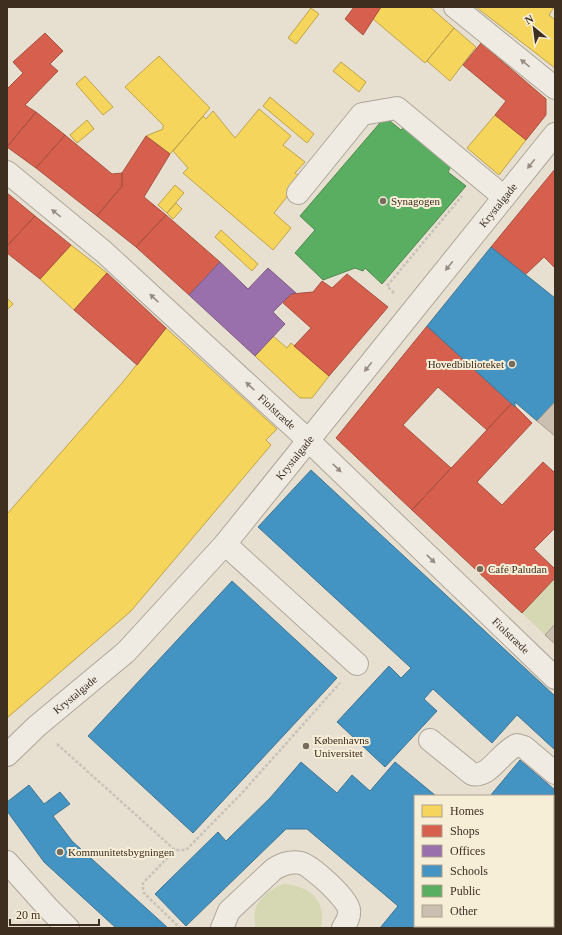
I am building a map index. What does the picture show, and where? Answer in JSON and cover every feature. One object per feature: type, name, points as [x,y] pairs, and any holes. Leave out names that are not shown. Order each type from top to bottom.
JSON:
[{"type":"street","points":[[455,7],[555,88]]},
{"type":"street","points":[[298,194],[362,114],[397,108],[504,198]]},
{"type":"street","name":"Krystalgade","points":[[7,755],[37,726],[126,652],[225,544],[555,134]]},
{"type":"street","name":"Fiolstræde","points":[[7,172],[104,252],[309,441],[555,678]]},
{"type":"street","points":[[225,544],[357,664]]},
{"type":"street","points":[[430,740],[472,774],[479,776],[505,752],[517,744],[524,747],[555,773]]},
{"type":"street","points":[[7,862],[68,928]]},
{"type":"street","points":[[222,928],[229,911],[257,884],[274,869],[282,864],[292,862],[301,863],[309,867],[342,896],[348,904],[350,911],[348,920],[343,928]]},
{"type":"path","points":[[415,309],[387,286],[478,176]]},
{"type":"path","points":[[37,726],[175,850],[186,850],[241,794],[357,664]]},
{"type":"path","points":[[175,850],[143,883],[143,892],[180,928]]},
{"type":"green space","points":[[555,578],[555,624],[545,635],[522,613]]},
{"type":"green space","points":[[284,884],[302,888],[314,897],[319,903],[321,910],[321,928],[256,928],[254,920],[255,913],[260,900],[271,890]]},
{"type":"building: Homes","points":[[381,7],[430,7],[454,28],[425,63],[373,19]]},
{"type":"building: Homes","points":[[476,7],[554,7],[549,15],[555,20],[555,68]]},
{"type":"building: Homes","points":[[311,8],[319,14],[296,44],[288,38]]},
{"type":"building: Homes","points":[[454,28],[476,47],[450,81],[427,61]]},
{"type":"building: Homes","points":[[159,56],[210,108],[170,154],[146,136],[163,129],[163,125],[125,87]]},
{"type":"building: Homes","points":[[341,62],[366,82],[359,92],[333,71]]},
{"type":"building: Homes","points":[[85,76],[113,107],[103,115],[76,84]]},
{"type":"building: Homes","points":[[270,97],[314,134],[307,143],[263,106]]},
{"type":"building: Homes","points":[[259,109],[291,136],[283,145],[305,162],[295,173],[302,178],[274,213],[291,228],[273,250],[183,173],[188,168],[173,151],[203,116],[206,119],[213,111],[235,138]]},
{"type":"building: Homes","points":[[495,115],[526,140],[499,175],[467,148]]},
{"type":"building: Homes","points":[[87,120],[94,129],[77,143],[70,135]]},
{"type":"building: Homes","points":[[175,185],[184,193],[167,213],[158,205]]},
{"type":"building: Homes","points":[[176,203],[182,209],[173,219],[167,213]]},
{"type":"building: Homes","points":[[221,230],[258,264],[252,271],[215,237]]},
{"type":"building: Homes","points":[[71,245],[107,273],[74,310],[40,279]]},
{"type":"building: Homes","points":[[7,298],[13,304],[7,310]]},
{"type":"building: Homes","points":[[166,328],[277,429],[266,440],[271,445],[131,611],[7,718],[7,514],[122,383]]},
{"type":"building: Homes","points":[[273,336],[287,348],[291,343],[329,376],[312,398],[300,398],[255,356]]},
{"type":"building: Shops","points":[[354,7],[381,7],[363,35],[345,19]]},
{"type":"building: Shops","points":[[45,33],[63,51],[50,64],[58,71],[25,105],[36,112],[7,147],[7,89],[23,73],[13,62]]},
{"type":"building: Shops","points":[[481,43],[546,99],[546,115],[526,140],[495,115],[506,101],[463,65]]},
{"type":"building: Shops","points":[[36,112],[65,135],[36,168],[7,147]]},
{"type":"building: Shops","points":[[65,135],[112,174],[122,173],[122,186],[97,216],[36,168]]},
{"type":"building: Shops","points":[[146,136],[170,154],[144,197],[166,215],[136,247],[97,216],[122,186],[122,173]]},
{"type":"building: Shops","points":[[555,169],[555,268],[544,257],[525,275],[491,247]]},
{"type":"building: Shops","points":[[7,193],[35,216],[7,246]]},
{"type":"building: Shops","points":[[166,215],[220,262],[189,295],[136,247]]},
{"type":"building: Shops","points":[[35,216],[71,245],[40,279],[7,253],[7,246]]},
{"type":"building: Shops","points":[[107,273],[166,328],[137,365],[74,310]]},
{"type":"building: Shops","points":[[347,274],[388,307],[329,376],[294,346],[311,328],[282,302],[291,294],[313,292],[322,281],[332,288]]},
{"type":"building: Shops","points":[[427,326],[512,403],[487,430],[438,387],[403,425],[451,468],[412,510],[336,438]]},
{"type":"building: Shops","points":[[512,403],[532,423],[477,482],[502,505],[543,462],[555,473],[555,528],[534,549],[555,569],[555,578],[522,613],[412,510]]},
{"type":"building: Offices","points":[[220,262],[248,289],[268,268],[296,293],[291,294],[273,312],[285,324],[255,356],[189,295]]},
{"type":"building: Schools","name":"Hovedbiblioteket","points":[[491,247],[555,298],[555,402],[537,421],[515,402],[515,407],[427,326]]},
{"type":"building: Schools","points":[[311,470],[555,696],[555,750],[517,715],[492,743],[433,689],[424,699],[437,711],[385,767],[337,722],[389,666],[401,678],[411,668],[258,527]]},
{"type":"building: Schools","points":[[232,581],[337,678],[193,833],[88,736]]},
{"type":"building: Schools","points":[[520,760],[555,790],[555,806],[554,808],[554,795],[491,795]]},
{"type":"building: Schools","points":[[301,762],[337,793],[352,775],[370,791],[395,762],[435,795],[414,795],[414,927],[453,928],[380,928],[398,906],[307,829],[286,829],[186,926],[155,894],[218,832],[226,841],[270,798]]},
{"type":"building: Schools","name":"Kommunitetsbygningen","points":[[29,785],[44,804],[60,792],[70,804],[53,816],[72,841],[168,928],[116,928],[44,862],[7,811],[7,802]]},
{"type":"building: Public","name":"Synagogen","points":[[385,117],[401,130],[404,127],[451,166],[448,172],[466,186],[382,284],[365,268],[363,271],[355,268],[323,280],[295,253],[315,230],[300,216]]},
{"type":"building: Other","points":[[555,402],[555,436],[537,421]]},
{"type":"building: Other","points":[[555,624],[555,644],[545,635]]},
{"type":"place","name":"Synagogen","points":[[383,201]]},
{"type":"place","name":"Hovedbiblioteket","points":[[512,364]]},
{"type":"place","name":"Café Paludan","points":[[480,569]]},
{"type":"place","name":"Københavns Universitet","points":[[306,746]]},
{"type":"place","name":"Kommunitetsbygningen","points":[[60,852]]}]
